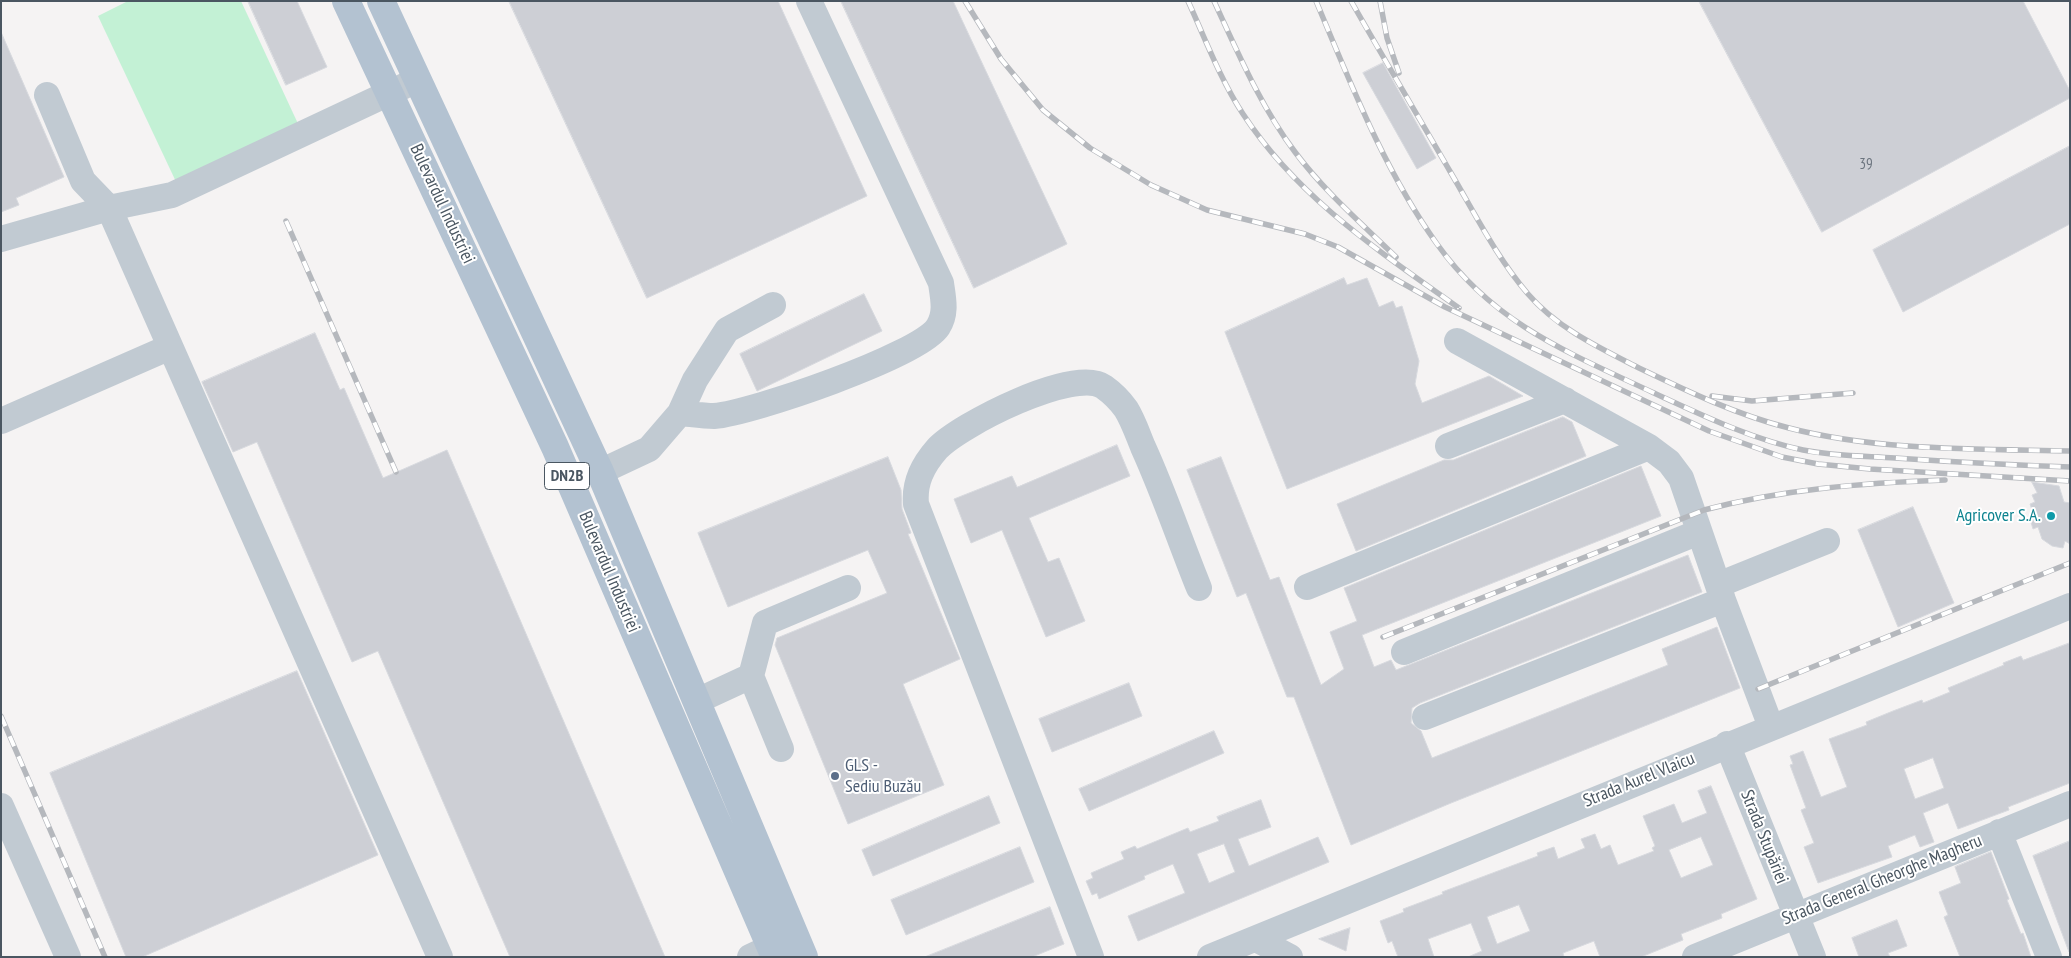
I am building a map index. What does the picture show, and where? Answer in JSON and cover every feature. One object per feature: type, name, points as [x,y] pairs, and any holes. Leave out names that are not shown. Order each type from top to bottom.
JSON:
[{"type":"main road","name":"Bulevardul Industriei","points":[[346,1],[555,447],[766,954]]},
{"type":"main road","name":"Bulevardul Industriei","points":[[381,1],[600,472],[804,957]]},
{"type":"street","points":[[680,413],[714,416],[836,382],[913,346],[938,328],[945,307],[941,283],[808,1]]},
{"type":"street","points":[[1,239],[109,208],[172,195],[418,80]]},
{"type":"street","points":[[47,95],[83,181],[109,208],[440,957]]},
{"type":"street","points":[[600,472],[649,449],[680,413],[695,380],[727,330],[773,305]]},
{"type":"street","points":[[1457,341],[1649,447],[1669,462],[1681,478],[1720,592],[1770,727]]},
{"type":"street","points":[[1,421],[170,347]]},
{"type":"street","points":[[695,380],[714,416]]},
{"type":"street","points":[[1091,957],[916,504],[915,490],[921,472],[937,449],[970,424],[1046,389],[1080,381],[1104,386],[1126,409],[1199,588]]},
{"type":"street","points":[[1448,446],[1565,400]]},
{"type":"street","points":[[1307,587],[1649,447]]},
{"type":"street","points":[[1404,652],[1699,532]]},
{"type":"street","points":[[1425,717],[1720,592],[1827,541]]},
{"type":"street","points":[[781,749],[751,676],[765,623],[848,588]]},
{"type":"street","name":"Strada Aurel Vlaicu","points":[[1210,957],[1727,744],[2070,606]]},
{"type":"street","points":[[697,701],[751,676]]},
{"type":"street","name":"Strada Stupăriei","points":[[1727,744],[1813,957]]},
{"type":"street","name":"Strada General Gheorghe Magheru","points":[[1695,957],[1796,914],[2070,804]]},
{"type":"street","points":[[1,806],[68,957]]},
{"type":"street","points":[[1999,832],[2049,957]]},
{"type":"street","points":[[1256,939],[1290,957]]},
{"type":"green space","points":[[128,1],[241,1],[300,128],[178,186],[98,16]]},
{"type":"building","points":[[248,1],[297,1],[327,67],[286,85]]},
{"type":"building","points":[[509,1],[778,1],[867,196],[647,298]]},
{"type":"building","points":[[841,1],[953,1],[1067,244],[974,288]]},
{"type":"building","points":[[1699,1],[2023,1],[2070,91],[2070,98],[1822,232]]},
{"type":"building","points":[[1,32],[64,177],[16,198],[19,205],[1,212]]},
{"type":"building","points":[[1383,63],[1436,158],[1417,169],[1363,73]]},
{"type":"building","points":[[2070,146],[2070,224],[1903,312],[1873,250]]},
{"type":"building","points":[[1344,278],[1347,285],[1367,278],[1379,307],[1393,301],[1396,308],[1402,306],[1419,361],[1415,384],[1422,403],[1489,376],[1523,396],[1287,489],[1225,332]]},
{"type":"building","points":[[864,294],[882,331],[757,391],[740,354]]},
{"type":"building","points":[[315,333],[340,390],[344,388],[383,478],[447,450],[665,957],[510,957],[378,651],[352,662],[257,442],[233,452],[202,382]]},
{"type":"building","points":[[1563,417],[1572,422],[1586,456],[1356,551],[1337,504],[1444,460],[1453,460]]},
{"type":"building","points":[[1117,445],[1130,476],[1029,518],[1048,562],[1059,558],[1085,621],[1046,637],[1002,530],[971,543],[954,499],[1012,476],[1017,487]]},
{"type":"building","points":[[888,457],[901,490],[902,509],[911,533],[908,534],[960,659],[903,684],[944,785],[848,824],[775,645],[777,638],[887,593],[868,550],[728,607],[698,533]]},
{"type":"building","points":[[1221,457],[1270,580],[1279,577],[1321,685],[1344,669],[1330,632],[1357,621],[1344,588],[1641,466],[1661,516],[1362,635],[1374,667],[1391,660],[1396,670],[1688,555],[1702,592],[1420,703],[1412,708],[1411,723],[1421,731],[1432,758],[1668,665],[1662,649],[1717,627],[1740,688],[1451,803],[1351,845],[1294,697],[1287,697],[1246,593],[1237,597],[1187,470]]},
{"type":"building","name":"Agricover S.A.","points":[[2032,482],[2059,486],[2064,502],[2070,503],[2070,544],[2065,541],[2063,548],[2052,546],[2042,539],[2038,527],[2033,529],[2030,519],[2033,513],[2030,504],[2035,502],[2032,495],[2037,493]]},
{"type":"building","points":[[1913,507],[1954,603],[1898,627],[1858,530]]},
{"type":"building","points":[[2070,643],[2070,783],[2008,807],[2009,810],[1958,829],[1948,803],[1923,813],[1934,842],[1920,847],[1915,835],[1888,846],[1892,857],[1818,883],[1804,847],[1814,843],[1801,810],[1806,808],[1790,765],[1793,764],[1790,756],[1803,751],[1821,797],[1847,787],[1829,739],[1867,725],[1866,722],[1893,711],[1922,700],[1923,703],[1950,692],[1948,688],[2004,665],[2003,663],[2021,656],[2023,660]],"holes":[[[1933,758],[1944,788],[1915,799],[1904,769]]]},
{"type":"building","points":[[297,671],[378,855],[142,957],[126,957],[50,773]]},
{"type":"building","points":[[1129,683],[1142,716],[1052,752],[1039,719]]},
{"type":"building","points":[[1214,731],[1224,753],[1089,811],[1079,789]]},
{"type":"building","points":[[1711,786],[1757,899],[1721,914],[1722,918],[1681,934],[1683,940],[1641,957],[1600,957],[1594,941],[1563,953],[1564,957],[1468,957],[1482,951],[1471,923],[1428,939],[1434,957],[1398,957],[1392,941],[1388,943],[1380,921],[1404,912],[1403,909],[1443,894],[1442,892],[1538,856],[1537,853],[1554,847],[1558,859],[1585,848],[1581,839],[1595,834],[1601,849],[1610,845],[1618,865],[1654,851],[1652,848],[1655,846],[1643,816],[1674,804],[1682,823],[1707,813],[1698,791]],"holes":[[[1701,837],[1713,865],[1681,878],[1669,850]],[[1519,905],[1530,931],[1497,944],[1487,917]]]},
{"type":"building","points":[[989,796],[1000,823],[873,876],[862,850]]},
{"type":"building","points":[[1261,800],[1271,827],[1238,839],[1249,866],[1318,837],[1329,862],[1138,941],[1128,916],[1185,893],[1173,864],[1144,876],[1145,879],[1099,899],[1097,893],[1092,895],[1086,881],[1093,878],[1091,873],[1124,859],[1121,852],[1135,846],[1137,849],[1188,828],[1190,832],[1219,821],[1217,817]],"holes":[[[1224,844],[1235,872],[1209,883],[1197,854]]]},
{"type":"building","points":[[2070,841],[2070,952],[2069,952],[2033,856]]},
{"type":"building","points":[[1020,847],[1034,882],[906,935],[891,900]]},
{"type":"building","points":[[1991,852],[2009,899],[2007,900],[2021,934],[2023,933],[2031,957],[1960,957],[1944,917],[1948,915],[1939,892],[1961,883],[1955,867]]},
{"type":"building","points":[[1050,907],[1064,944],[1032,957],[925,957]]},
{"type":"building","points":[[1897,920],[1907,946],[1888,953],[1890,957],[1859,957],[1852,938]]},
{"type":"building","points":[[1350,928],[1346,951],[1319,939]]},
{"type":"railway","points":[[965,1],[1001,59],[1043,110],[1090,148],[1151,185],[1207,210],[1305,234],[1338,247],[1445,307],[1709,431],[1782,457],[1818,464],[2070,481]]},
{"type":"railway","points":[[1188,1],[1220,73],[1235,101],[1265,144],[1289,172],[1314,197],[1370,244],[1459,308]]},
{"type":"railway","points":[[1214,1],[1241,60],[1271,117],[1295,152],[1331,194],[1396,257]]},
{"type":"railway","points":[[1316,1],[1370,126],[1418,216],[1459,272],[1508,316],[1535,334],[1592,364],[1690,410],[1765,440],[1803,450],[1837,455],[2070,467]]},
{"type":"railway","points":[[1351,1],[1506,266],[1539,306],[1580,336],[1609,353],[1694,394],[1770,423],[1823,436],[1893,445],[1964,449],[2070,451]]},
{"type":"railway","points":[[1380,1],[1387,38],[1399,73]]},
{"type":"railway","points":[[286,221],[396,472]]},
{"type":"railway","points":[[1712,396],[1752,401],[1853,393]]},
{"type":"railway","points":[[1383,637],[1704,510],[1764,497],[1824,488],[1945,480]]},
{"type":"railway","points":[[1758,689],[2070,563]]},
{"type":"railway","points":[[1,716],[105,957]]},
{"type":"place","name":"Agricover S.A.","points":[[2051,516]]},
{"type":"place","name":"GLS - Sediu Buzău","points":[[835,776]]}]
